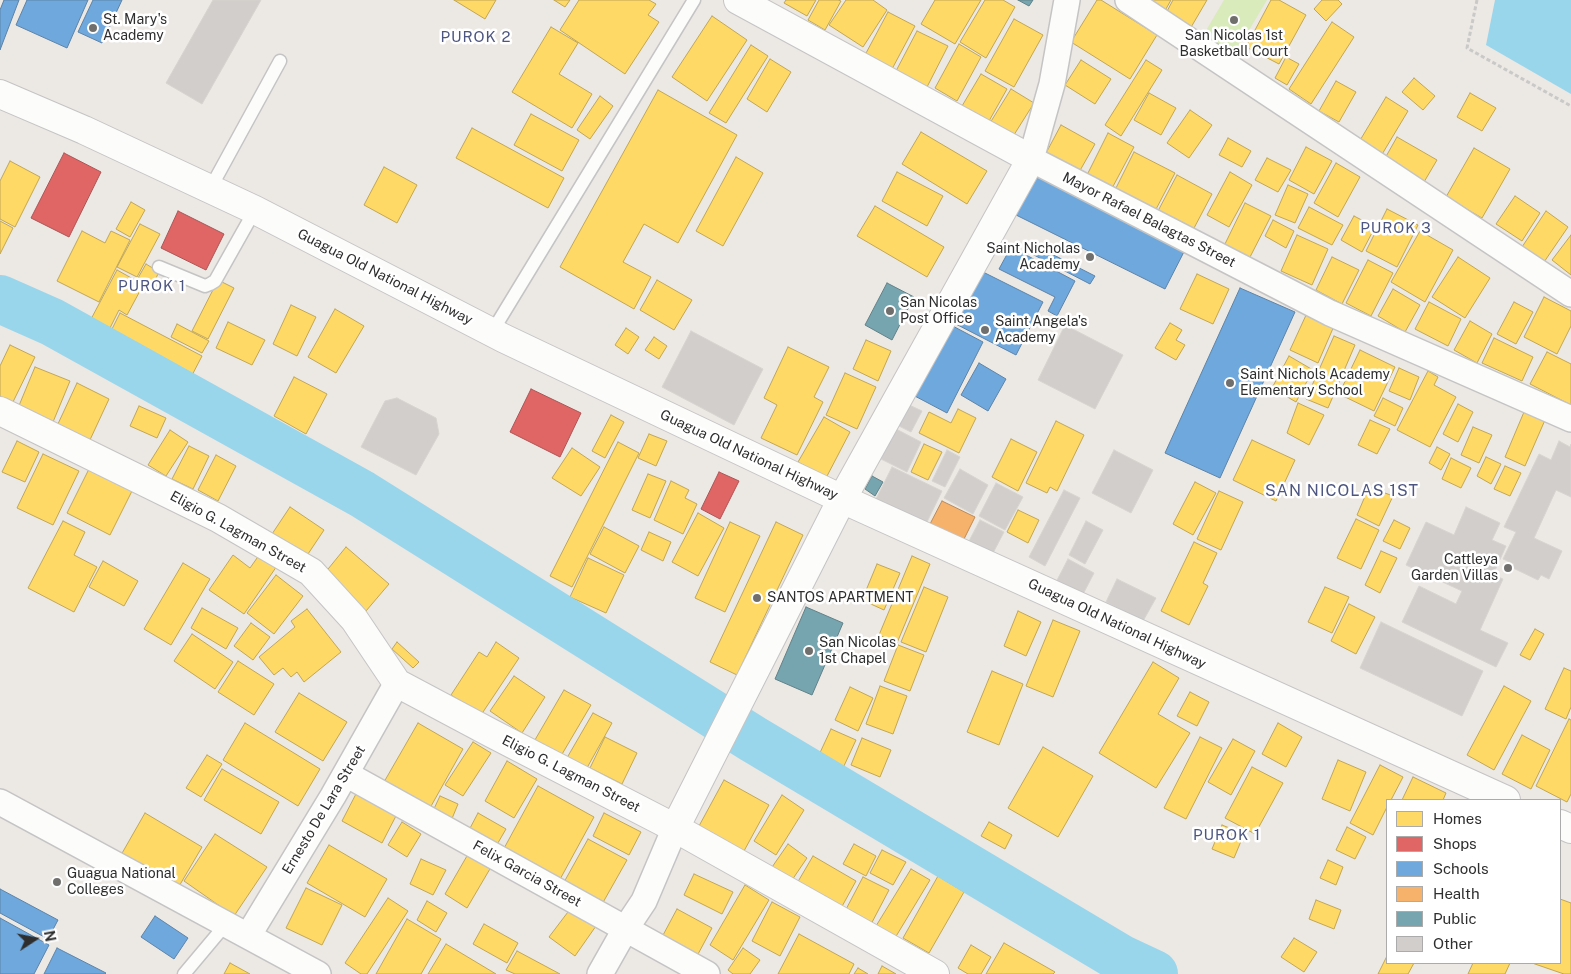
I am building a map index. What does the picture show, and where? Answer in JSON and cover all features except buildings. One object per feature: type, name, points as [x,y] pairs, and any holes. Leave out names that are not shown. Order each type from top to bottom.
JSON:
[{"type":"street","name":"Mayor Rafael Balagtas Street","points":[[738,0],[1031,159],[1330,313],[1571,419]]},
{"type":"street","points":[[600,974],[644,901],[676,828],[842,499],[1031,159],[1052,84],[1067,0]]},
{"type":"street","points":[[1128,0],[1571,294]]},
{"type":"street","name":"Guagua Old National Highway","points":[[0,94],[84,130],[255,210],[492,332],[842,499],[1504,799]]},
{"type":"street","name":"Eligio G. Lagman Street","points":[[0,411],[218,518],[312,572],[354,619],[398,683],[676,828],[935,974]]},
{"type":"street","name":"Ernesto De Lara Street","points":[[248,936],[346,774],[398,683]]},
{"type":"street","name":"Felix Garcia Street","points":[[346,774],[707,974]]},
{"type":"street","points":[[0,802],[318,974]]},
{"type":"lane","points":[[492,332],[694,0]]},
{"type":"lane","points":[[210,189],[280,61]]},
{"type":"lane","points":[[159,267],[205,286],[210,284],[215,281],[255,210]]},
{"type":"lane","points":[[184,974],[226,924]]},
{"type":"path","points":[[1477,0],[1467,48],[1571,106]]},
{"type":"green space","name":"San Nicolas 1st Basketball Court","points":[[1224,0],[1267,0],[1233,57],[1201,39]]},
{"type":"water","points":[[1495,0],[1571,0],[1571,94],[1486,45]]},
{"type":"waterway","points":[[0,299],[52,322],[362,494],[753,739],[1122,959],[1154,974]]},
{"type":"place","name":"San Nicolas 1st Basketball Court","points":[[1234,20]]},
{"type":"place","name":"St. Mary's Academy","points":[[93,28]]},
{"type":"place","name":"Saint Nicholas Academy","points":[[1090,257]]},
{"type":"place","name":"San Nicolas Post Office","points":[[890,311]]},
{"type":"place","name":"Saint Angela's Academy","points":[[985,330]]},
{"type":"place","name":"Saint Nichols Academy Elementary School","points":[[1230,383]]},
{"type":"place","name":"Cattleya Garden Villas","points":[[1508,568]]},
{"type":"place","name":"SANTOS APARTMENT","points":[[757,598]]},
{"type":"place","name":"San Nicolas 1st Chapel","points":[[809,651]]},
{"type":"place","name":"Guagua National Colleges","points":[[57,882]]},
{"type":"district","name":"PUROK 2","points":[[476,37]]},
{"type":"district","name":"PUROK 3","points":[[1396,228]]},
{"type":"district","name":"PUROK 1","points":[[152,286]]},
{"type":"district","name":"SAN NICOLAS 1ST","points":[[1342,491]]},
{"type":"district","name":"PUROK 1","points":[[1227,835]]}]
